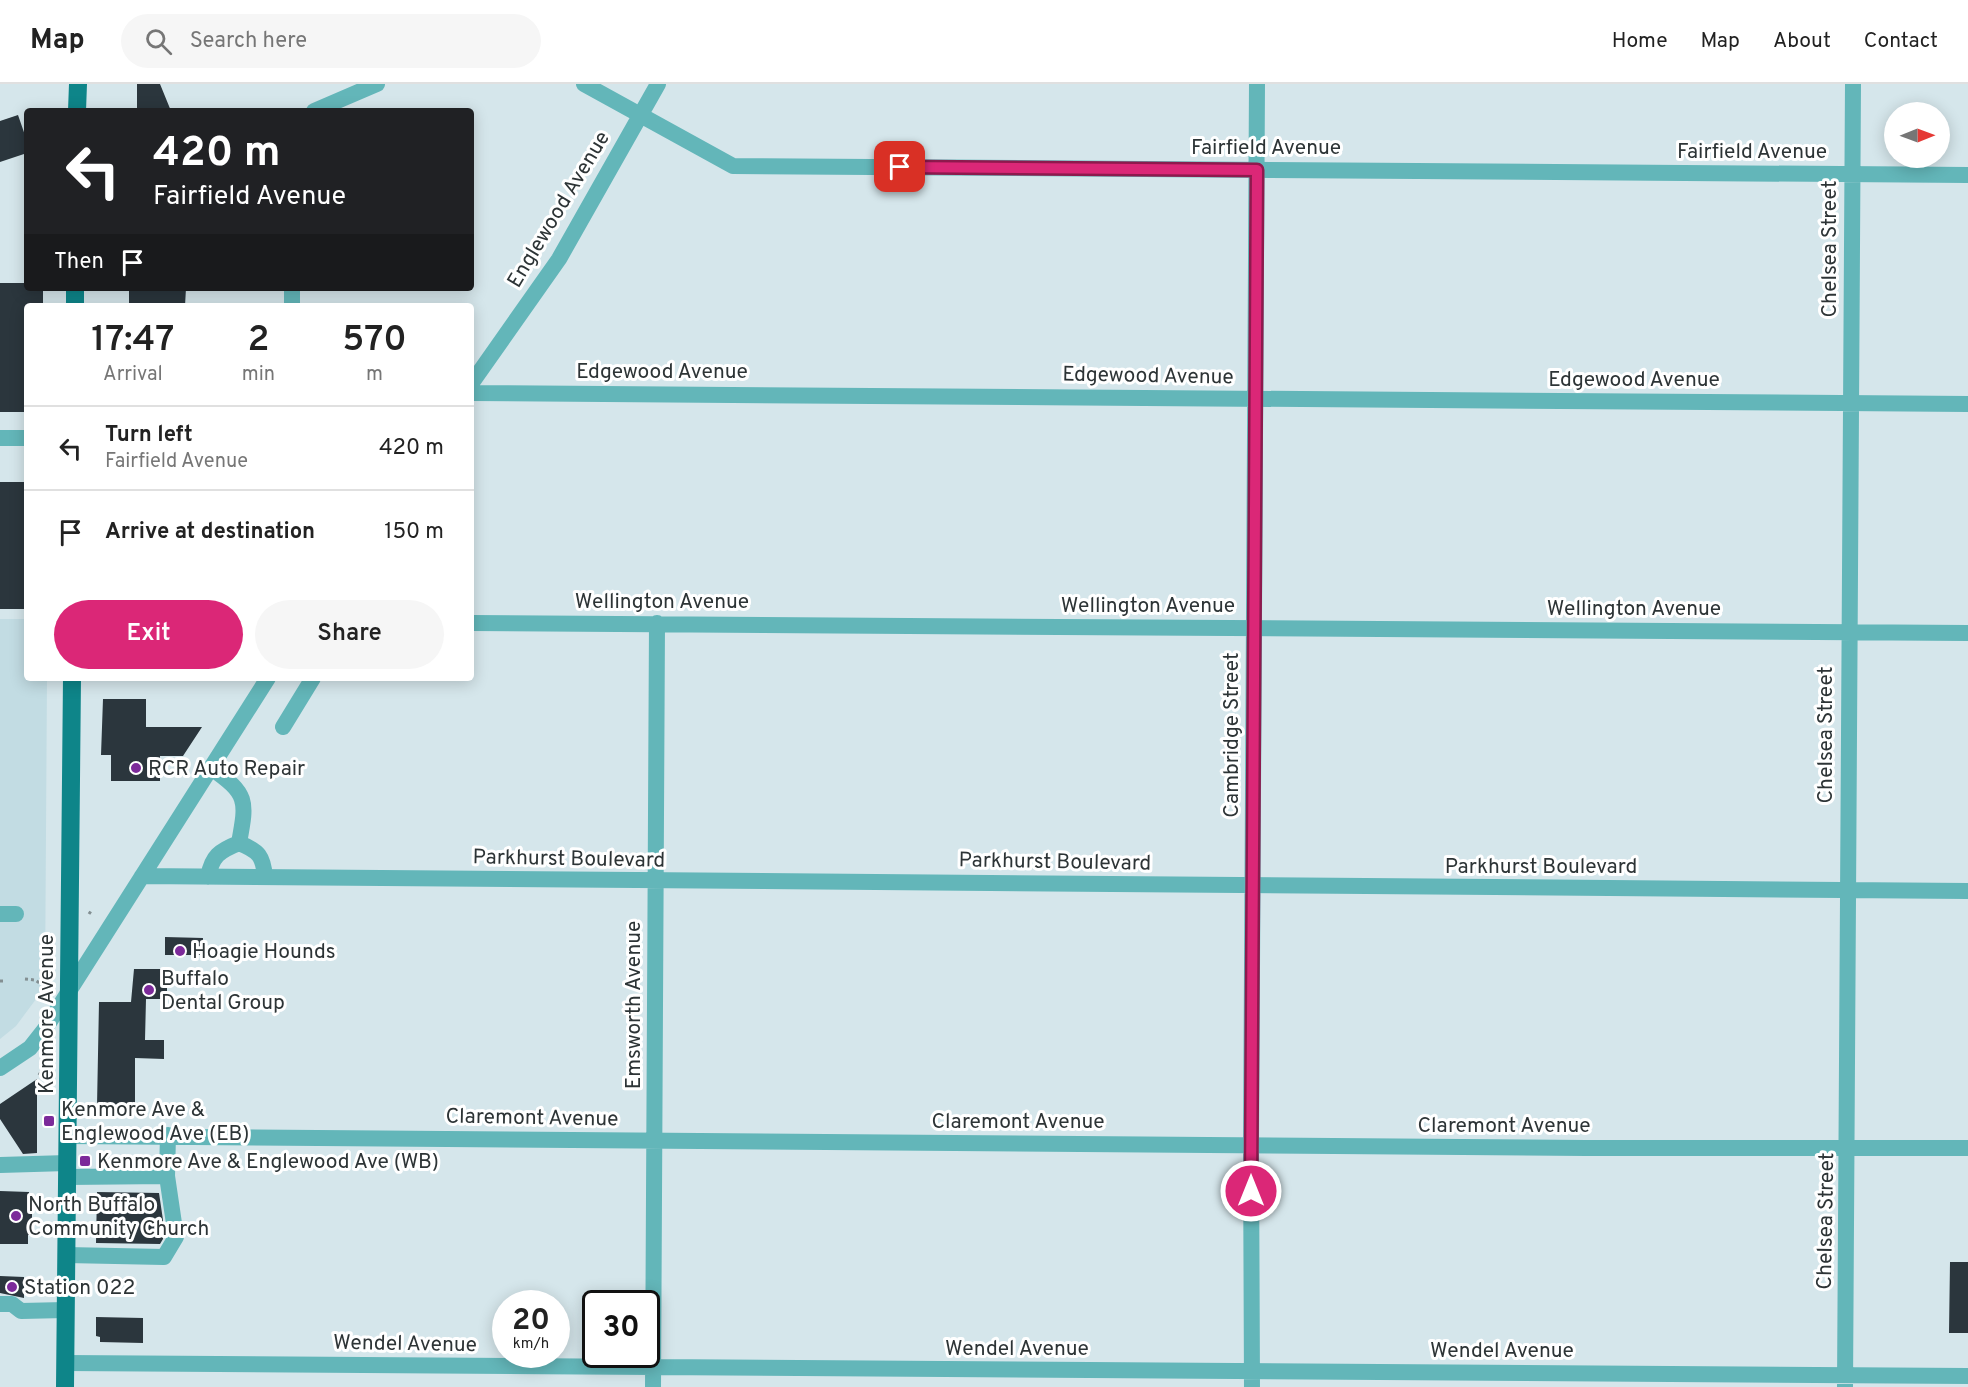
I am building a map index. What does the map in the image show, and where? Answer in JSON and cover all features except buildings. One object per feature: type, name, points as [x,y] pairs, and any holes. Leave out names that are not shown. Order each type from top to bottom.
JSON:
[{"type":"main road","points":[[77,108],[78,84]]},
{"type":"main road","name":"Kenmore Avenue","points":[[65,1387],[72,681]]},
{"type":"street","points":[[321,108],[378,84]]},
{"type":"street","name":"Fairfield Avenue","points":[[584,84],[733,166],[1968,175]]},
{"type":"street","name":"Englewood Avenue","points":[[474,380],[559,259],[658,84]]},
{"type":"street","name":"Cambridge Street","points":[[1252,1379],[1251,1145],[1257,84]]},
{"type":"street","name":"Chelsea Street","points":[[1845,1381],[1848,1147],[1846,890],[1853,84]]},
{"type":"street","name":"Edgewood Avenue","points":[[474,393],[1968,404]]},
{"type":"street","points":[[0,438],[24,438]]},
{"type":"street","name":"Wellington Avenue","points":[[474,623],[1968,633]]},
{"type":"street","name":"Emsworth Avenue","points":[[653,1290],[657,623]]},
{"type":"street","points":[[0,1068],[30,1048],[266,681]]},
{"type":"street","points":[[283,727],[309,681]]},
{"type":"street","points":[[211,768],[234,784],[243,798],[239,843]]},
{"type":"street","points":[[208,877],[212,861],[219,852],[239,843],[256,850],[263,859],[264,878]]},
{"type":"street","name":"Parkhurst Boulevard","points":[[142,876],[1968,891]]},
{"type":"street","points":[[66,1255],[164,1257],[176,1237],[167,1176],[168,1135]]},
{"type":"street","name":"Claremont Avenue","points":[[67,1136],[1968,1148]]},
{"type":"street","points":[[0,1165],[167,1176]]},
{"type":"street","points":[[0,1304],[12,1304],[21,1311],[65,1310]]},
{"type":"street","name":"Wendel Avenue","points":[[65,1363],[582,1367]]},
{"type":"street","name":"Emsworth Avenue","points":[[652,1368],[652,1387]]},
{"type":"street","name":"Wendel Avenue","points":[[652,1368],[1252,1379],[1845,1381],[1968,1376]]},
{"type":"path","points":[[25,979],[35,980],[47,988]]},
{"type":"path","points":[[39,1075],[42,1070]]},
{"type":"shaded area","points":[[0,619],[24,619],[24,681],[47,681],[45,987],[16,1026],[0,1039]]},
{"type":"place","name":"RCR Auto Repair","points":[[136,768]]},
{"type":"place","name":"Hoagie Hounds","points":[[180,951]]},
{"type":"place","name":"Buffalo Dental Group","points":[[149,990]]},
{"type":"place","name":"Kenmore Ave & Englewood Ave (EB)","points":[[49,1121]]},
{"type":"place","name":"Kenmore Ave & Englewood Ave (WB)","points":[[85,1161]]},
{"type":"place","name":"North Buffalo Community Church","points":[[16,1216]]},
{"type":"place","name":"Station 022","points":[[12,1287]]},
{"type":"route","points":[[900,167],[1257,170],[1251,1191]]}]
